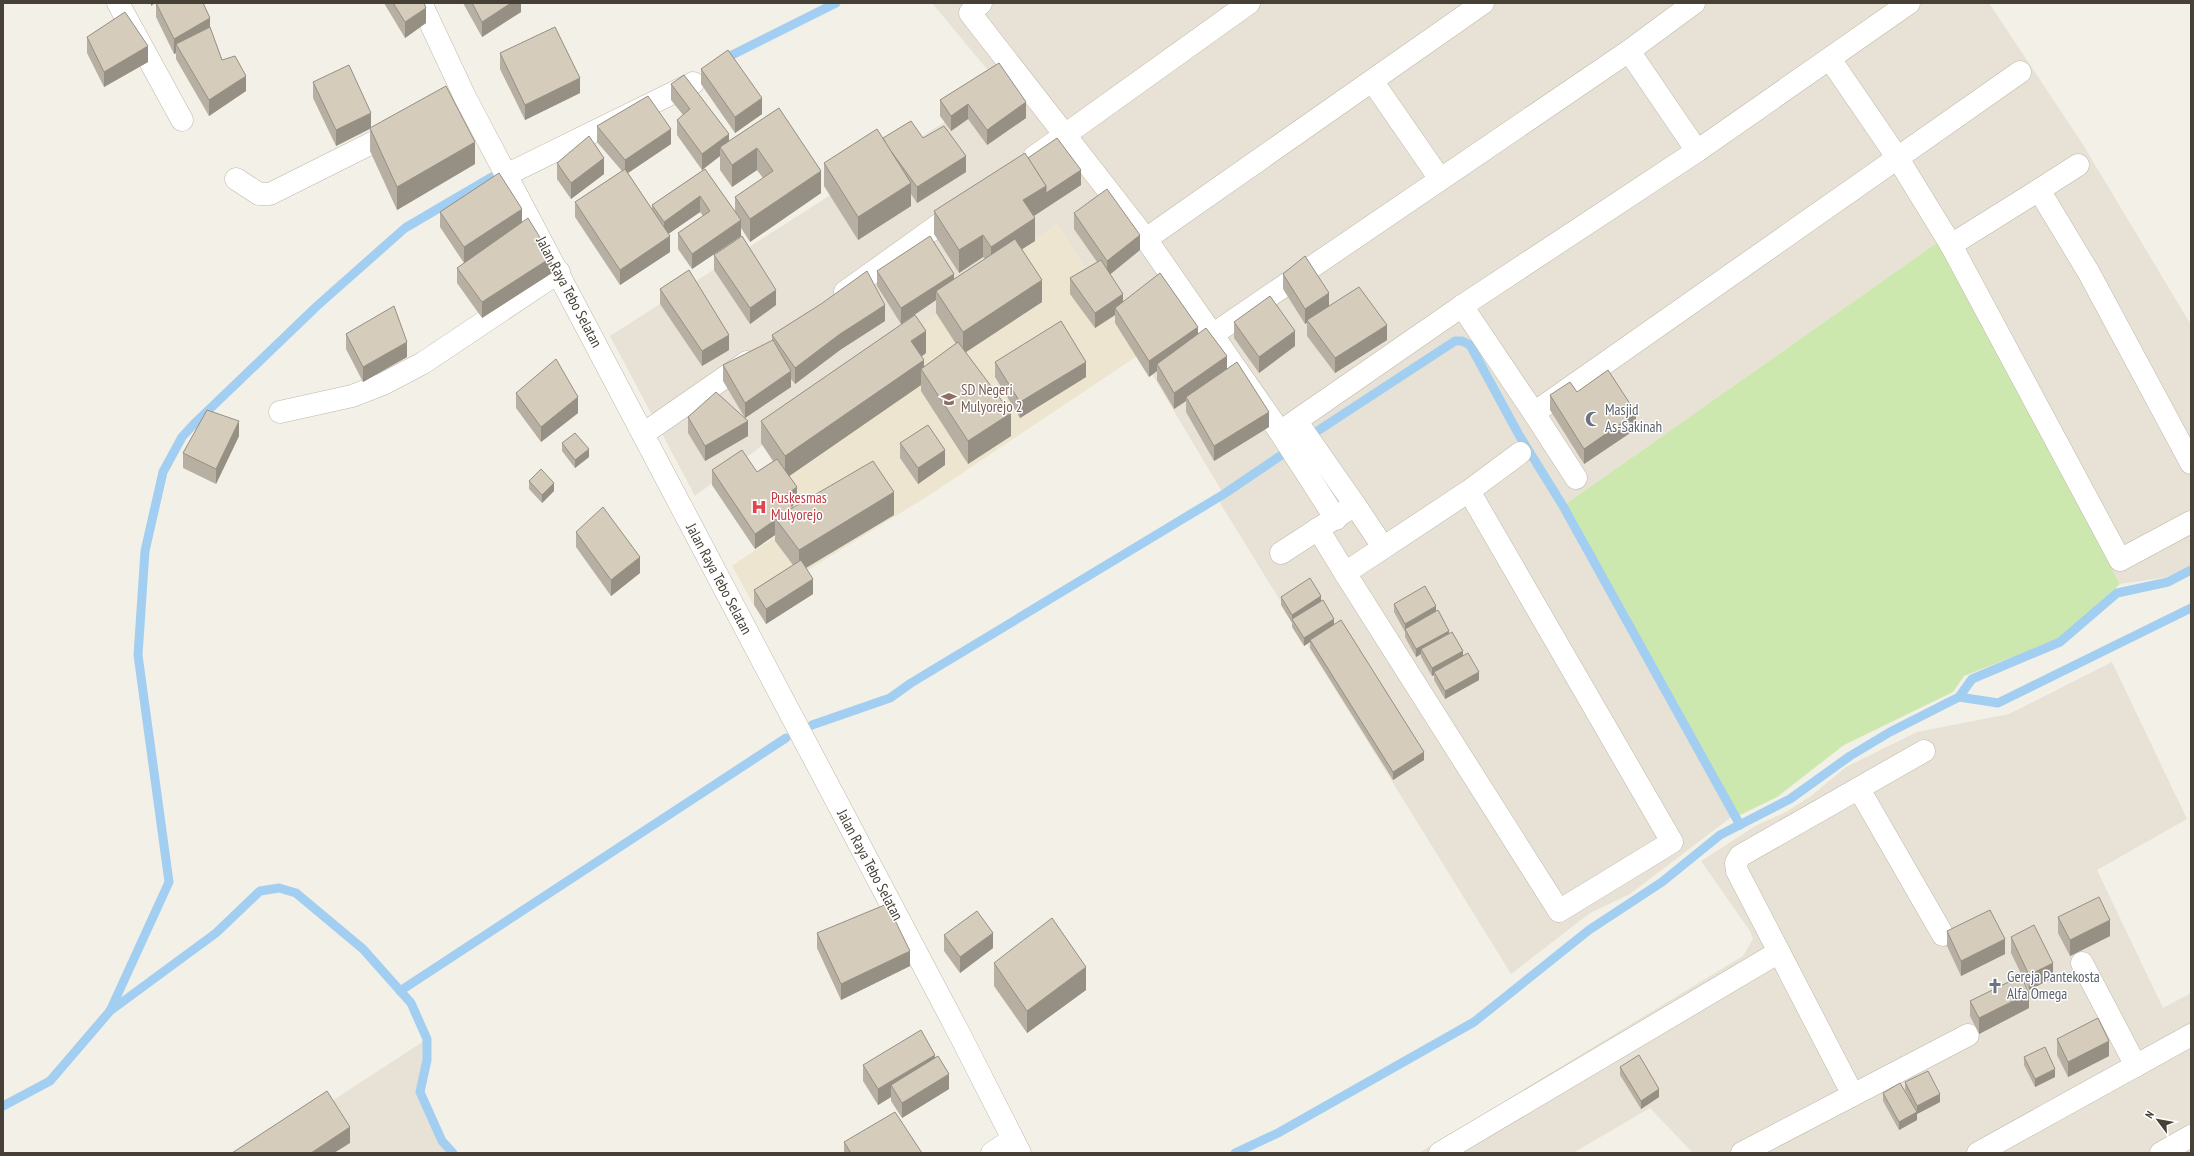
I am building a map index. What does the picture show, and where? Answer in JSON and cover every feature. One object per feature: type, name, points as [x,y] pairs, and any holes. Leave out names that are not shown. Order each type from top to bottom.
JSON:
[{"type":"street","points":[[118,3],[182,120]]},
{"type":"street","name":"Jalan Raya Tebo Selatan","points":[[421,3],[465,97],[508,174],[1016,1146]]},
{"type":"street","points":[[981,3],[970,13],[1146,239],[1212,335],[1355,504],[1383,547]]},
{"type":"street","points":[[1020,167],[1249,3]]},
{"type":"street","points":[[1146,239],[1373,82],[1483,3]]},
{"type":"street","points":[[1212,335],[1629,51],[1694,3]]},
{"type":"street","points":[[1289,427],[1462,306],[1697,152],[1909,3]]},
{"type":"street","points":[[1629,51],[1697,152]]},
{"type":"street","points":[[1830,59],[1897,157],[1951,245],[2120,560],[2191,522]]},
{"type":"street","points":[[1534,413],[2020,72]]},
{"type":"street","points":[[1373,82],[1440,179]]},
{"type":"street","points":[[508,174],[693,83]]},
{"type":"street","points":[[444,107],[465,97]]},
{"type":"street","points":[[236,179],[259,194],[270,194],[417,121]]},
{"type":"street","points":[[1951,245],[2078,165]]},
{"type":"street","points":[[2038,190],[2089,272],[2191,463]]},
{"type":"street","points":[[831,302],[974,200]]},
{"type":"street","points":[[280,412],[352,396],[383,384],[423,363],[559,272]]},
{"type":"street","points":[[1462,306],[1576,478]]},
{"type":"street","points":[[643,434],[766,348]]},
{"type":"street","points":[[1289,427],[1345,573],[1559,912],[1672,842],[1469,491]]},
{"type":"street","points":[[1345,573],[1469,491],[1520,453]]},
{"type":"street","points":[[1281,553],[1327,524],[1355,504]]},
{"type":"street","points":[[1854,1095],[1737,871],[1736,863],[1740,856],[1924,751]]},
{"type":"street","points":[[1859,789],[1943,935]]},
{"type":"street","points":[[1440,1153],[1779,952]]},
{"type":"street","points":[[2082,963],[2136,1066]]},
{"type":"street","points":[[1742,1153],[1968,1035]]},
{"type":"street","points":[[1978,1153],[2191,1035]]},
{"type":"street","points":[[2161,1153],[2191,1136]]},
{"type":"street","points":[[992,1153],[1016,1146]]},
{"type":"shaded area","points":[[932,3],[1989,3],[2082,143],[2191,325],[2191,566],[2168,577],[2120,584],[1938,242],[1563,506],[1736,817],[1730,818],[1630,894],[1590,913],[1511,974],[1220,503],[1223,494],[1221,490],[1140,354],[1057,224],[695,496],[610,336],[1001,86]]},
{"type":"shaded area","name":"SD Negeri Mulyorejo 2","points":[[1057,224],[1140,354],[928,496],[753,604],[732,566],[811,512],[765,443]]},
{"type":"shaded area","points":[[2112,662],[2187,819],[2097,870],[2163,1008],[2191,993],[2191,1153],[1693,1153],[1650,1108],[1573,1153],[1419,1153],[1743,956],[1753,939],[1750,931],[1701,861],[1757,825],[1786,812],[1811,796],[1846,767],[1917,732],[2009,714]]},
{"type":"shaded area","points":[[427,1039],[427,1060],[420,1092],[442,1141],[452,1153],[252,1153]]},
{"type":"green space","points":[[1938,242],[2120,584],[2058,639],[1964,676],[1953,692],[1844,745],[1777,797],[1736,817],[1563,506]]},
{"type":"building","points":[[156,3],[203,3],[210,18],[174,39]]},
{"type":"building","points":[[393,3],[424,3],[426,8],[405,22]]},
{"type":"building","points":[[472,3],[511,3],[482,22]]},
{"type":"building","points":[[125,12],[148,46],[104,72],[87,37]]},
{"type":"building","points":[[210,27],[222,60],[235,56],[246,76],[209,100],[176,44]]},
{"type":"building","points":[[555,27],[580,78],[525,105],[500,53]]},
{"type":"building","points":[[728,50],[762,98],[735,117],[701,69]]},
{"type":"building","points":[[999,63],[1026,102],[987,130],[968,104],[951,116],[940,100]]},
{"type":"building","points":[[349,65],[371,113],[336,130],[313,82]]},
{"type":"building","points":[[684,75],[729,134],[702,154],[677,120],[690,109],[671,84]]},
{"type":"building","points":[[446,86],[475,142],[397,187],[370,128]]},
{"type":"building","points":[[648,96],[671,129],[625,160],[597,126]]},
{"type":"building","points":[[779,108],[821,171],[750,219],[735,197],[773,171],[757,148],[732,165],[720,147]]},
{"type":"building","points":[[911,121],[923,138],[944,126],[966,156],[917,187],[883,138]]},
{"type":"building","points":[[877,129],[911,183],[858,217],[824,163]]},
{"type":"building","points":[[589,136],[604,158],[571,183],[557,163]]},
{"type":"building","points":[[1057,138],[1081,170],[1046,193],[1046,186],[1028,158]]},
{"type":"building","points":[[1025,153],[1046,186],[1023,200],[1035,218],[991,247],[983,235],[959,250],[934,211]]},
{"type":"building","points":[[625,169],[670,236],[620,270],[575,202]]},
{"type":"building","points":[[705,169],[741,220],[692,254],[678,233],[710,211],[700,196],[664,222],[652,205]]},
{"type":"building","points":[[499,173],[522,209],[464,247],[440,212]]},
{"type":"building","points":[[1107,189],[1140,235],[1107,261],[1074,213]]},
{"type":"building","points":[[528,218],[552,257],[482,302],[457,268]]},
{"type":"building","points":[[742,236],[776,290],[750,308],[714,255]]},
{"type":"building","points":[[930,236],[954,274],[901,308],[877,271]]},
{"type":"building","points":[[1015,239],[1042,280],[963,332],[936,291]]},
{"type":"building","points":[[1305,256],[1329,293],[1305,309],[1283,274]]},
{"type":"building","points":[[1101,260],[1123,294],[1095,313],[1070,278]]},
{"type":"building","points":[[689,270],[729,335],[702,351],[660,289]]},
{"type":"building","points":[[867,271],[885,305],[840,334],[795,368],[772,335],[821,304]]},
{"type":"building","points":[[1160,273],[1198,327],[1149,361],[1115,308]]},
{"type":"building","points":[[1359,287],[1387,325],[1335,358],[1307,320]]},
{"type":"building","points":[[1270,296],[1295,331],[1259,357],[1234,322]]},
{"type":"building","points":[[394,306],[407,342],[363,367],[346,334]]},
{"type":"building","points":[[915,315],[926,331],[911,341],[924,360],[785,456],[761,421]]},
{"type":"building","points":[[1061,321],[1086,362],[1020,402],[995,362]]},
{"type":"building","points":[[1206,328],[1227,356],[1174,393],[1157,364]]},
{"type":"building","points":[[773,340],[791,371],[745,403],[723,365]]},
{"type":"building","points":[[958,342],[1011,413],[968,441],[921,369]]},
{"type":"building","points":[[556,359],[578,397],[541,427],[516,393]]},
{"type":"building","points":[[1237,362],[1269,412],[1214,446],[1186,397]]},
{"type":"building","name":"Masjid As-Sakinah","points":[[1608,370],[1636,413],[1584,449],[1550,395],[1570,382],[1577,392]]},
{"type":"building","points":[[716,392],[748,421],[705,446],[688,417]]},
{"type":"building","points":[[207,410],[239,421],[216,469],[183,453]]},
{"type":"building","points":[[928,425],[945,450],[918,468],[900,443]]},
{"type":"building","points":[[575,433],[589,449],[575,460],[562,443]]},
{"type":"building","name":"Puskesmas Mulyorejo","points":[[742,450],[757,472],[777,459],[797,487],[785,495],[793,508],[775,518],[775,520],[755,534],[712,470]]},
{"type":"building","points":[[873,461],[894,492],[799,550],[775,518]]},
{"type":"building","points":[[541,469],[554,483],[542,495],[529,481]]},
{"type":"building","points":[[603,507],[640,557],[611,580],[576,532]]},
{"type":"building","points":[[801,560],[813,579],[766,609],[754,590]]},
{"type":"building","points":[[1310,578],[1321,596],[1292,615],[1281,597]]},
{"type":"building","points":[[1425,586],[1436,606],[1405,624],[1394,604]]},
{"type":"building","points":[[1323,600],[1334,619],[1304,638],[1292,619]]},
{"type":"building","points":[[1438,610],[1449,631],[1416,649],[1405,629]]},
{"type":"building","points":[[1341,620],[1424,752],[1393,772],[1310,640]]},
{"type":"building","points":[[1452,632],[1463,651],[1432,668],[1421,649]]},
{"type":"building","points":[[1468,653],[1479,672],[1445,691],[1434,672]]},
{"type":"building","points":[[2099,897],[2110,920],[2070,940],[2058,917]]},
{"type":"building","points":[[887,904],[910,951],[841,984],[817,933]]},
{"type":"building","points":[[1990,910],[2005,939],[1961,961],[1947,931]]},
{"type":"building","points":[[977,911],[993,933],[960,957],[944,935]]},
{"type":"building","points":[[1052,918],[1086,967],[1027,1011],[994,963]]},
{"type":"building","points":[[2034,925],[2053,963],[2029,975],[2011,937]]},
{"type":"building","points":[[2021,976],[2029,993],[1979,1018],[1970,1001]]},
{"type":"building","points":[[2098,1018],[2109,1041],[2068,1062],[2057,1039]]},
{"type":"building","points":[[921,1030],[935,1055],[878,1089],[863,1065]]},
{"type":"building","points":[[2045,1047],[2055,1069],[2035,1079],[2024,1057]]},
{"type":"building","points":[[1639,1055],[1659,1089],[1641,1101],[1620,1067]]},
{"type":"building","points":[[938,1056],[949,1074],[902,1103],[891,1085]]},
{"type":"building","points":[[1928,1071],[1940,1094],[1917,1106],[1905,1082]]},
{"type":"building","points":[[1900,1083],[1917,1112],[1899,1122],[1883,1093]]},
{"type":"building","points":[[327,1091],[350,1127],[311,1153],[232,1153]]},
{"type":"building","points":[[895,1112],[922,1153],[851,1153],[844,1142]]},
{"type":"waterway","points":[[722,60],[836,3]]},
{"type":"waterway","points":[[110,1011],[169,882],[138,655],[145,551],[163,472],[182,437],[194,424],[317,306],[405,228],[492,177]]},
{"type":"waterway","points":[[1319,430],[1455,341],[1462,341],[1470,345],[1519,435],[1563,506],[1740,825]]},
{"type":"waterway","points":[[812,725],[890,698],[911,683],[1224,494],[1283,454]]},
{"type":"waterway","points":[[1235,1153],[1278,1133],[1474,1022],[1589,930],[1662,882],[1720,835],[1790,799],[1850,756],[1890,732],[1959,697],[1972,679],[2060,642],[2117,593],[2168,582],[2191,570]]},
{"type":"waterway","points":[[1959,697],[1998,703],[2191,608]]},
{"type":"waterway","points":[[400,991],[786,738]]},
{"type":"waterway","points":[[3,1106],[50,1081],[110,1011],[216,933],[260,891],[279,888],[296,893],[363,949],[411,1003],[427,1039],[427,1060],[420,1092],[442,1141],[453,1153]]},
{"type":"place","name":"SD Negeri Mulyorejo 2","points":[[949,399]]},
{"type":"place","name":"Masjid As-Sakinah","points":[[1593,419]]},
{"type":"place","name":"Puskesmas Mulyorejo","points":[[759,507]]},
{"type":"place","name":"Gereja Pantekosta Alfa Omega","points":[[1995,986]]}]
